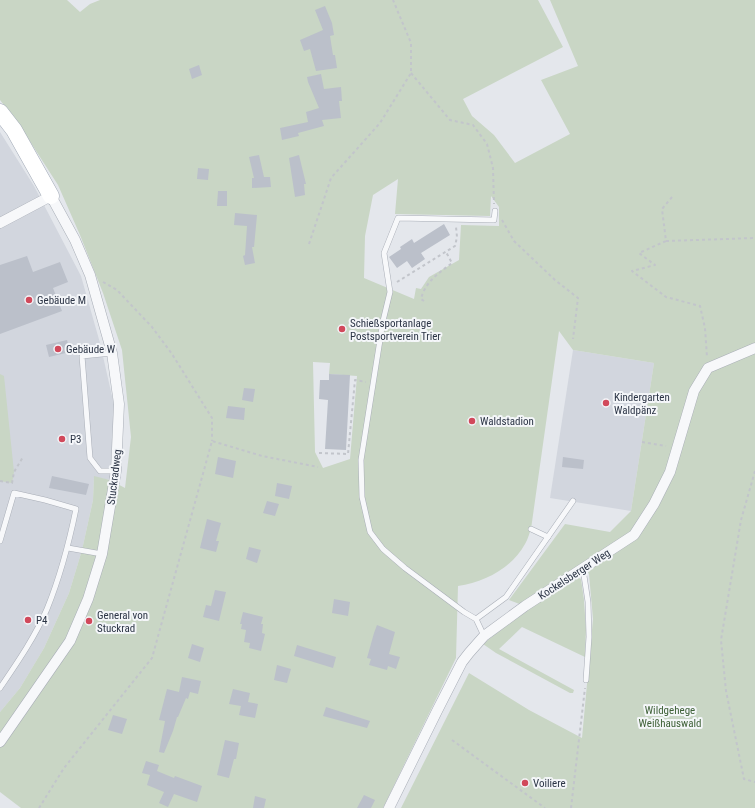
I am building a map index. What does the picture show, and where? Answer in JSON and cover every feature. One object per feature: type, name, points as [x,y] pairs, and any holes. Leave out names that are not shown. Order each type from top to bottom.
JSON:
[{"type":"main road","points":[[0,112],[14,130],[51,196]]},
{"type":"main road","points":[[0,118],[14,130]]},
{"type":"street","points":[[0,223],[51,196]]},
{"type":"street","name":"Stuckradweg","points":[[0,742],[70,641],[88,599],[102,554],[116,471],[119,404],[112,353],[90,275],[75,240],[51,196]]},
{"type":"street","points":[[708,368],[755,348]]},
{"type":"street","name":"Kockelsberger Weg","points":[[388,808],[462,662],[484,636],[525,606],[634,535],[654,504],[670,472],[694,391],[708,368]]},
{"type":"lane","points":[[484,636],[476,619],[464,612],[406,568],[383,549],[370,532],[362,497],[361,460],[383,321],[390,292],[384,254],[398,218],[494,220],[495,211]]},
{"type":"lane","points":[[112,353],[82,356],[90,458],[100,471],[116,471]]},
{"type":"lane","points":[[0,541],[14,493],[76,509],[68,548],[47,610],[24,654],[0,688]]},
{"type":"lane","points":[[476,619],[506,597],[573,501]]},
{"type":"lane","points":[[530,529],[548,537]]},
{"type":"lane","points":[[68,548],[102,554]]},
{"type":"lane","points":[[583,569],[588,602],[589,637],[586,680]]},
{"type":"path","points":[[309,244],[331,178],[380,123],[411,73],[412,43],[393,0]]},
{"type":"path","points":[[411,73],[450,120],[473,125],[487,144],[493,168],[495,211],[504,222],[514,241],[555,280],[578,298],[573,339]]},
{"type":"path","points":[[666,241],[662,210],[672,197]]},
{"type":"path","points":[[401,280],[455,246],[457,237]]},
{"type":"path","points":[[708,368],[705,328],[700,306],[666,297],[632,271],[655,264],[639,252],[666,241],[755,238]]},
{"type":"path","points":[[424,301],[421,299],[423,291],[433,278],[452,263],[446,252]]},
{"type":"path","points":[[39,808],[64,768],[152,658],[212,441],[212,418],[172,354],[152,327],[117,290],[90,275]]},
{"type":"path","points":[[319,453],[348,454],[355,380]]},
{"type":"path","points":[[212,441],[262,456],[318,467]]},
{"type":"path","points":[[642,442],[677,448]]},
{"type":"path","points":[[0,481],[12,483],[14,472],[23,457]]},
{"type":"path","points":[[755,471],[741,520],[721,640],[726,691],[744,779],[755,782]]},
{"type":"path","points":[[571,808],[586,680]]},
{"type":"path","points":[[452,740],[545,808]]},
{"type":"shaded area","points":[[0,132],[34,186],[81,276],[100,343],[114,405],[110,480],[94,477],[93,500],[82,550],[69,593],[44,648],[20,688],[0,712]]},
{"type":"shaded area","name":"Kindergarten Waldpänz","points":[[573,350],[654,363],[631,511],[550,498]]},
{"type":"green space","name":"Wildgehege Weißhauswald","points":[[0,0],[67,0],[80,12],[90,4],[100,0],[538,0],[563,47],[463,99],[472,116],[494,135],[515,163],[570,134],[541,80],[578,66],[550,0],[755,0],[755,808],[401,808],[469,673],[529,710],[582,738],[593,619],[589,574],[584,565],[522,605],[509,600],[565,524],[610,532],[631,511],[654,363],[573,350],[559,331],[531,529],[528,538],[519,553],[505,567],[488,577],[458,586],[456,658],[383,808],[21,808],[0,792],[0,712],[20,688],[44,648],[69,593],[82,550],[93,500],[94,476],[110,480],[125,488],[131,437],[122,350],[103,293],[58,185],[20,126],[0,100]],"holes":[[[398,179],[395,214],[490,216],[491,196],[499,207],[499,226],[461,225],[459,260],[429,277],[421,289],[416,288],[414,299],[364,278],[365,236],[373,195]],[[313,362],[330,363],[329,374],[357,376],[350,459],[323,468],[315,452]]]},
{"type":"green space","points":[[0,374],[4,376],[14,472],[12,483],[0,481]]},
{"type":"green space","points":[[577,577],[581,579],[584,600],[586,630],[585,657],[522,627],[499,649],[574,690],[573,693],[570,693],[496,653],[483,644],[522,613]]},
{"type":"building","points":[[325,6],[332,23],[334,35],[330,36],[337,68],[316,71],[310,49],[304,51],[300,40],[323,30],[315,10]]},
{"type":"building","points":[[199,65],[202,75],[192,79],[189,69]]},
{"type":"building","points":[[321,74],[324,89],[341,87],[342,101],[339,101],[341,118],[322,120],[324,126],[298,133],[299,136],[282,140],[280,128],[308,122],[306,112],[319,108],[307,77]]},
{"type":"building","points":[[259,155],[264,177],[270,177],[271,187],[252,188],[252,178],[254,178],[249,157]]},
{"type":"building","points":[[299,155],[306,184],[304,184],[305,195],[295,197],[289,158]]},
{"type":"building","points":[[198,168],[209,169],[208,180],[197,179]]},
{"type":"building","points":[[218,191],[227,191],[227,206],[217,206]]},
{"type":"building","points":[[235,213],[257,215],[254,247],[252,247],[255,263],[245,265],[243,256],[245,255],[247,226],[234,225]]},
{"type":"building","points":[[444,224],[450,235],[421,253],[425,259],[412,268],[407,261],[397,268],[389,257],[412,239],[414,243]]},
{"type":"building","name":"Gebäude M","points":[[27,256],[33,272],[60,262],[68,282],[53,288],[62,311],[0,334],[0,265]]},
{"type":"building","name":"Gebäude W","points":[[67,340],[70,352],[49,357],[46,345]]},
{"type":"building","points":[[329,374],[350,375],[346,450],[325,449],[328,400],[319,399],[320,380],[329,380]]},
{"type":"building","points":[[244,388],[255,389],[253,402],[242,400]]},
{"type":"building","points":[[228,406],[245,408],[244,420],[226,418]]},
{"type":"building","points":[[218,457],[236,461],[233,478],[215,474]]},
{"type":"building","points":[[563,457],[584,460],[583,469],[562,467]]},
{"type":"building","points":[[52,476],[89,484],[86,495],[49,488]]},
{"type":"building","points":[[277,483],[292,486],[289,499],[275,496]]},
{"type":"building","points":[[267,501],[279,504],[275,516],[263,513]]},
{"type":"building","points":[[207,519],[221,523],[216,541],[219,541],[216,552],[200,548]]},
{"type":"building","points":[[249,547],[261,550],[257,563],[246,559]]},
{"type":"building","points":[[215,590],[226,592],[219,621],[203,617],[206,605],[211,606]]},
{"type":"building","points":[[334,599],[350,602],[348,616],[332,613]]},
{"type":"building","points":[[243,612],[263,617],[261,624],[263,624],[262,633],[265,634],[261,651],[249,648],[250,643],[244,642],[246,630],[241,629],[242,624],[240,624]]},
{"type":"building","points":[[377,625],[395,632],[389,654],[400,657],[396,669],[388,666],[387,670],[369,665],[371,659],[367,658]]},
{"type":"building","points":[[192,644],[204,648],[200,662],[188,658]]},
{"type":"building","points":[[297,645],[336,657],[333,668],[294,656]]},
{"type":"building","points":[[277,665],[291,669],[287,683],[274,680]]},
{"type":"building","points":[[182,677],[201,681],[198,694],[190,692],[188,699],[186,698],[177,717],[164,753],[159,752],[165,721],[159,720],[167,689],[179,692]]},
{"type":"building","points":[[233,689],[250,693],[248,702],[258,704],[255,718],[239,715],[241,706],[229,704]]},
{"type":"building","points":[[326,707],[370,721],[367,728],[323,716]]},
{"type":"building","points":[[113,715],[127,719],[122,734],[108,730]]},
{"type":"building","points":[[225,740],[239,743],[236,759],[234,759],[229,778],[217,775]]},
{"type":"building","points":[[146,761],[159,765],[157,771],[174,778],[175,776],[202,786],[197,802],[174,794],[168,807],[159,803],[164,792],[147,785],[150,775],[142,773]]},
{"type":"building","points":[[364,795],[375,800],[371,808],[357,808]]},
{"type":"building","points":[[255,796],[266,799],[264,808],[253,808]]},
{"type":"place","name":"Gebäude M","points":[[29,300]]},
{"type":"place","name":"Schießsportanlage Postsportverein Trier","points":[[342,329]]},
{"type":"place","name":"Gebäude W","points":[[58,349]]},
{"type":"place","name":"Kindergarten Waldpänz","points":[[606,403]]},
{"type":"place","name":"Waldstadion","points":[[472,421]]},
{"type":"place","name":"P3","points":[[62,439]]},
{"type":"place","name":"P4","points":[[28,620]]},
{"type":"place","name":"General von Stuckrad","points":[[89,621]]},
{"type":"place","name":"Voiliere","points":[[525,783]]}]
